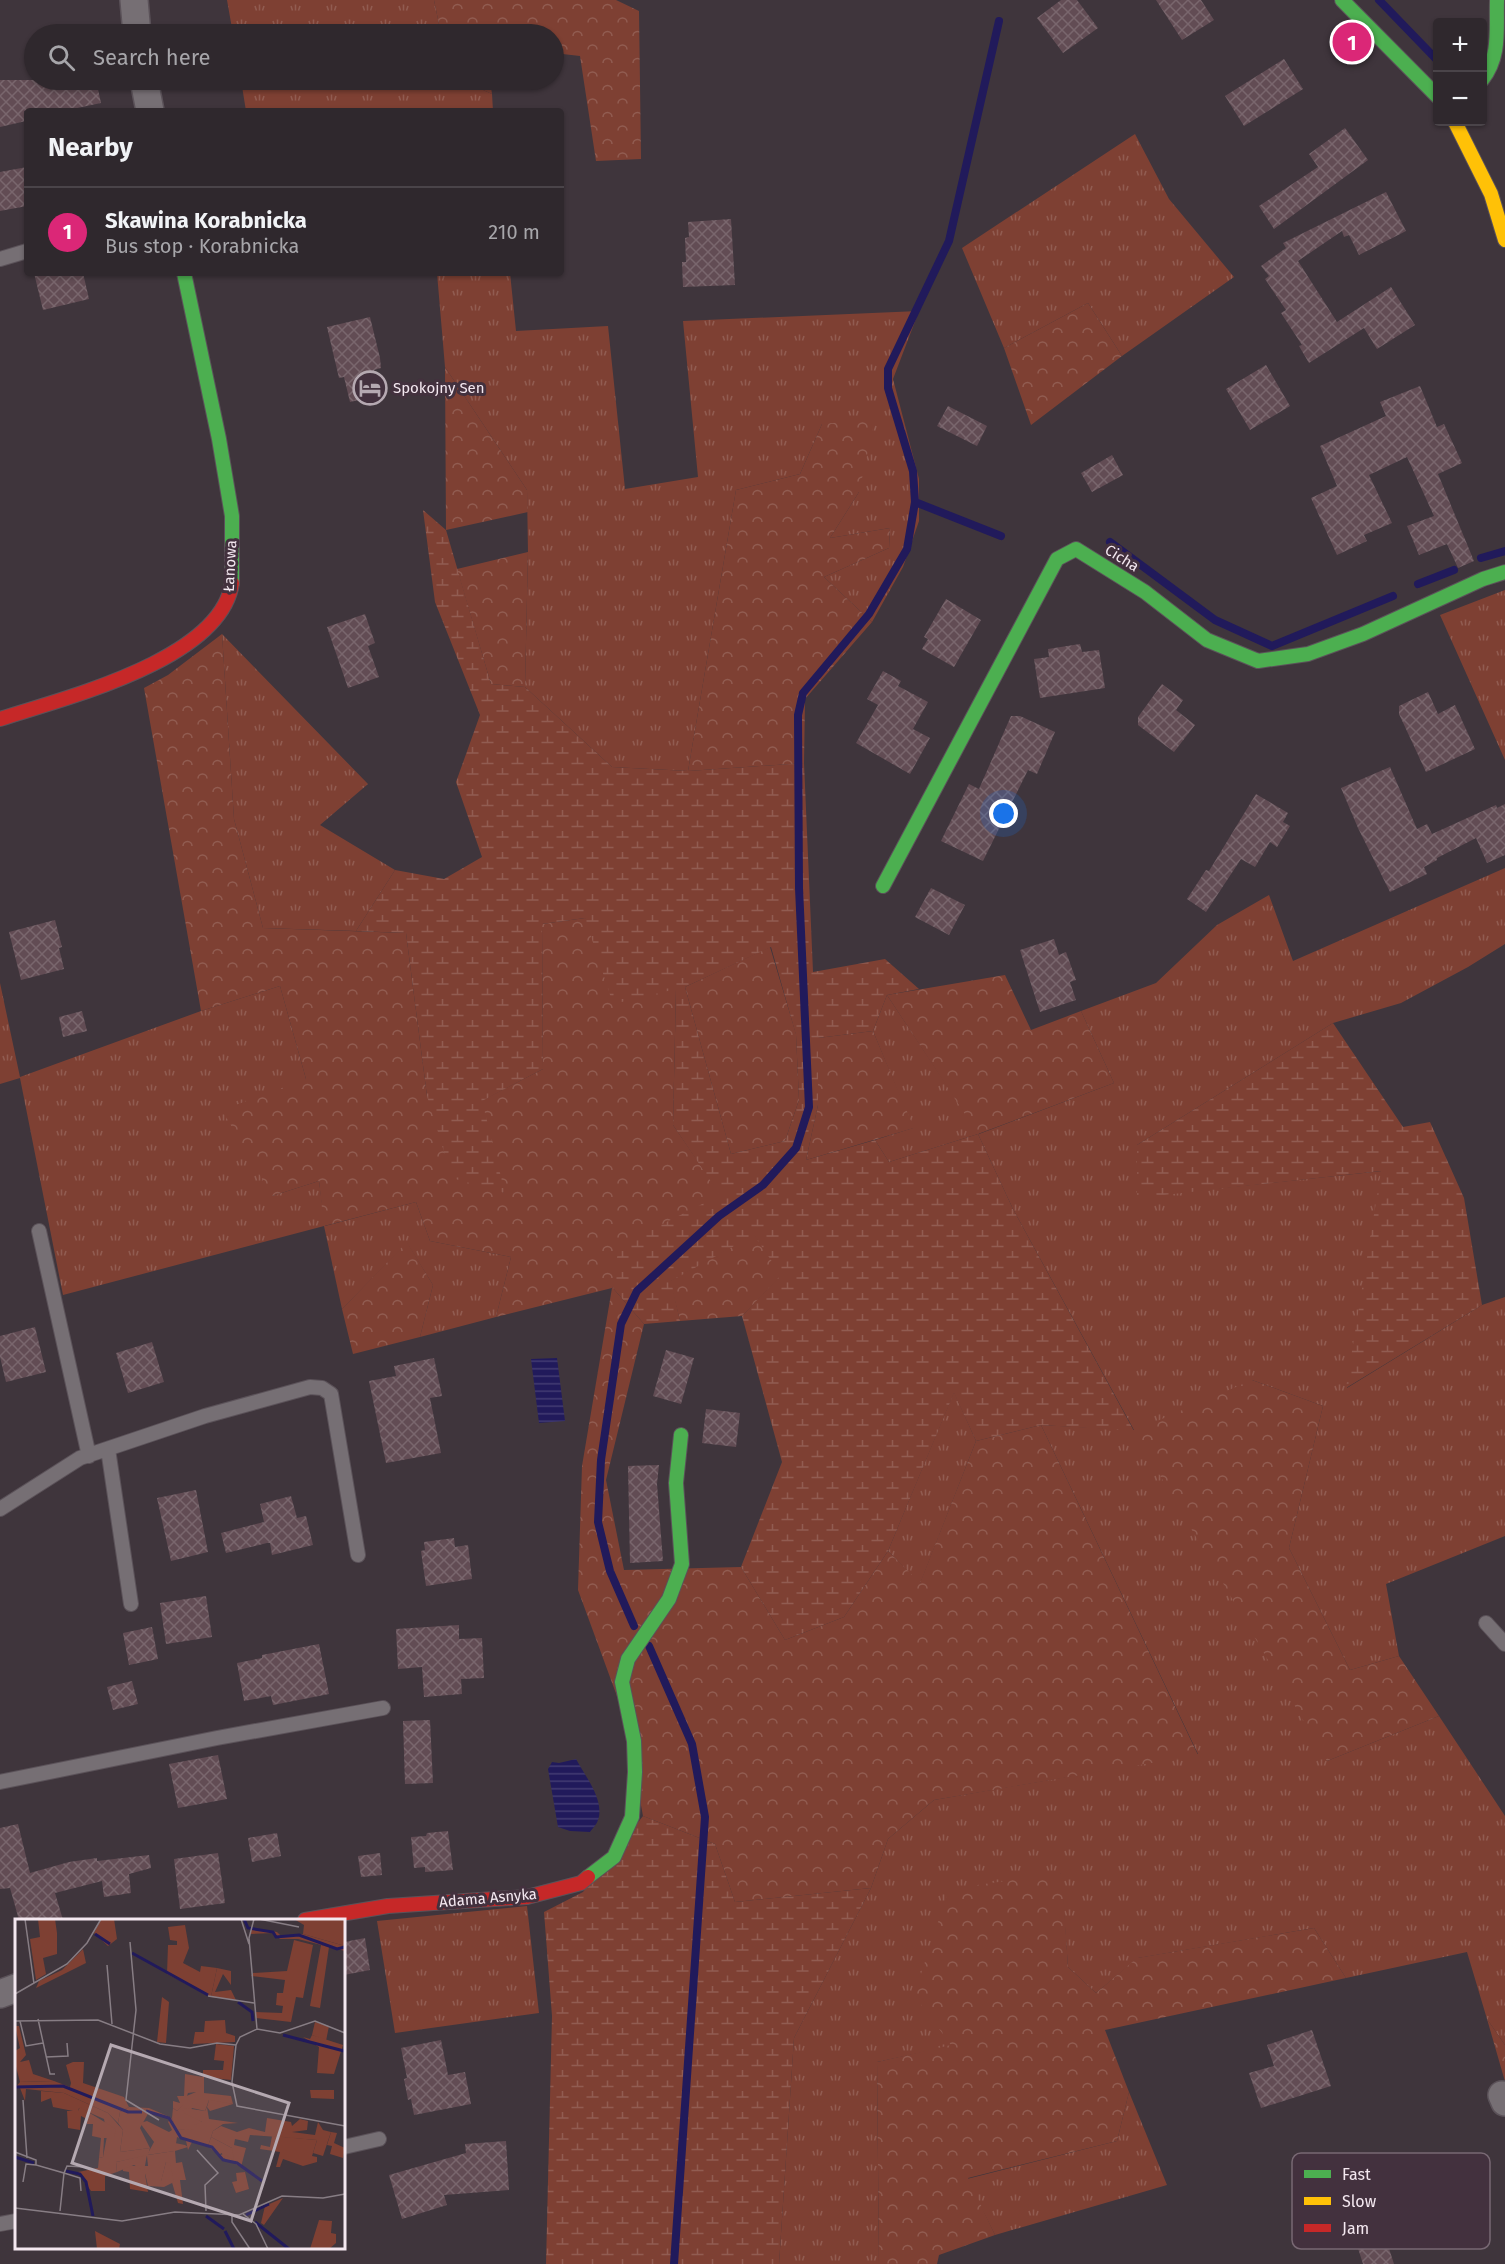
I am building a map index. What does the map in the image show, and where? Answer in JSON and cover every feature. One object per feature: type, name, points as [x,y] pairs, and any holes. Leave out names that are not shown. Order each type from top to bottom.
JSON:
[{"type":"street","points":[[134,0],[135,24]]},
{"type":"street","points":[[1342,0],[1433,92]]},
{"type":"street","points":[[1487,75],[1497,53],[1497,0]]},
{"type":"street","points":[[146,90],[149,108]]},
{"type":"street","points":[[1457,126],[1476,159],[1504,234]]},
{"type":"street","name":"Łanowa","points":[[0,719],[123,678],[187,645],[214,622],[228,602],[232,585],[232,516],[219,439],[185,276]]},
{"type":"street","name":"Cicha","points":[[883,886],[1057,559],[1076,549],[1145,592],[1207,640],[1258,661],[1308,654],[1363,633],[1483,579],[1505,572]]},
{"type":"street","name":"Adama Asnyka","points":[[311,1919],[388,1906],[527,1897],[581,1883],[614,1857],[632,1817],[635,1772],[634,1741],[622,1682],[628,1659],[669,1599],[682,1564],[676,1484],[681,1435]]},
{"type":"street","points":[[0,1994],[15,1988]]},
{"type":"lane","points":[[0,259],[24,252]]},
{"type":"lane","points":[[39,1232],[89,1456]]},
{"type":"lane","points":[[0,1509],[80,1458],[216,1413],[310,1387],[322,1388],[331,1394],[358,1555]]},
{"type":"lane","points":[[108,1449],[131,1604]]},
{"type":"lane","points":[[1486,1623],[1505,1644]]},
{"type":"lane","points":[[0,1782],[217,1738],[383,1708]]},
{"type":"lane","points":[[345,2147],[379,2139]]},
{"type":"lane","points":[[0,2224],[15,2221]]},
{"type":"green space","points":[[227,0],[434,0],[439,24],[231,24]]},
{"type":"green space","points":[[434,0],[616,0],[639,11],[641,159],[596,161],[580,56],[564,54],[564,24],[439,24]]},
{"type":"green space","points":[[243,90],[483,90],[492,94],[493,108],[246,108]]},
{"type":"green space","points":[[1135,134],[1169,199],[1234,277],[1122,356],[1088,303],[1004,348],[962,248]]},
{"type":"green space","points":[[437,276],[510,276],[516,331],[608,326],[625,489],[698,477],[683,321],[919,311],[893,379],[919,479],[919,521],[903,567],[872,622],[824,577],[889,548],[890,528],[830,538],[859,492],[822,424],[800,474],[736,490],[688,771],[612,767],[525,687],[527,490],[445,367]]},
{"type":"green space","points":[[1088,303],[1122,356],[1031,425],[1004,348]]},
{"type":"green space","points":[[445,367],[527,490],[528,512],[446,530]]},
{"type":"green space","points":[[875,419],[859,492],[830,538],[890,528],[889,548],[824,577],[872,622],[805,699],[804,763],[688,771],[736,490],[800,474],[822,424]]},
{"type":"green space","points":[[423,510],[446,530],[491,684],[525,687],[612,767],[688,771],[804,763],[813,972],[885,959],[919,989],[887,995],[873,1031],[818,1038],[818,1105],[806,1160],[875,1140],[889,1162],[978,1134],[1013,1209],[1134,1431],[1041,1425],[976,1441],[954,1393],[888,1551],[844,1617],[785,1640],[741,1567],[782,1462],[742,1316],[781,1275],[754,1235],[671,1281],[680,1321],[644,1324],[612,1287],[619,1246],[720,1195],[673,1125],[676,989],[613,1004],[585,918],[542,924],[543,1069],[482,1101],[505,1193],[452,1178],[427,1096],[406,933],[356,931],[395,870],[444,879],[482,857],[456,782],[480,715],[435,602]],"holes":[[[771,947],[796,1035],[799,1100],[785,1141],[731,1154],[685,987]]]},
{"type":"green space","points":[[528,552],[525,687],[491,684],[457,569]]},
{"type":"green space","points":[[1505,590],[1505,760],[1440,615]]},
{"type":"green space","points":[[222,634],[368,784],[320,825],[395,870],[356,931],[263,928],[234,819]]},
{"type":"green space","points":[[222,634],[234,819],[263,928],[406,933],[427,1096],[504,1193],[481,1101],[543,1069],[542,924],[585,918],[676,989],[673,1125],[721,1195],[612,1287],[644,1324],[606,1480],[624,1570],[741,1567],[785,1640],[844,1617],[888,1551],[920,1583],[976,1441],[1041,1425],[1198,1755],[934,1800],[888,1839],[871,1888],[735,1902],[715,1844],[643,1816],[625,1718],[578,1590],[582,1466],[612,1288],[496,1317],[511,1257],[430,1241],[416,1202],[324,1226],[319,1181],[272,1196],[222,1110],[306,1079],[280,986],[201,1011],[144,688],[168,675]]},
{"type":"green space","points":[[1505,868],[1505,944],[1401,1003],[1333,1023],[1137,1145],[1137,1197],[1382,1171],[1347,1388],[1482,1305],[1505,1297],[1505,1536],[1386,1584],[1399,1656],[1350,1670],[1289,1548],[1323,1406],[1252,1380],[1327,1761],[1439,1716],[1505,1816],[1505,2045],[1487,2019],[1467,1952],[1346,1978],[1314,1928],[1138,1958],[1096,1993],[1068,1967],[1061,1873],[951,2046],[877,2062],[879,2264],[779,2264],[794,2038],[871,1888],[888,1839],[934,1800],[1198,1754],[1041,1425],[1134,1430],[1013,1209],[978,1134],[889,1162],[875,1140],[913,1128],[873,1031],[887,995],[979,1134],[1114,1083],[1081,1011],[1156,983],[1217,925],[1269,895],[1293,961]]},
{"type":"green space","points":[[770,947],[796,1034],[799,1100],[785,1141],[731,1154],[685,987]]},
{"type":"green space","points":[[1005,975],[1031,1030],[1081,1011],[1114,1083],[978,1134],[887,995]]},
{"type":"green space","points":[[0,983],[20,1077],[201,1011],[280,986],[306,1079],[272,1196],[319,1181],[325,1226],[416,1202],[430,1241],[511,1257],[496,1317],[420,1337],[433,1285],[407,1243],[342,1309],[324,1226],[63,1295],[20,1078],[0,1084]]},
{"type":"green space","points":[[1333,1023],[1403,1127],[1430,1122],[1464,1198],[1482,1305],[1346,1388],[1381,1171],[1137,1198],[1137,1145]]},
{"type":"green space","points":[[873,1031],[914,1128],[806,1160],[818,1105],[818,1038]]},
{"type":"green space","points":[[754,1234],[782,1275],[742,1316],[680,1321],[670,1281]]},
{"type":"green space","points":[[407,1242],[433,1285],[420,1337],[353,1354],[342,1309]]},
{"type":"green space","points":[[1252,1380],[1323,1406],[1289,1548],[1350,1670],[1399,1656],[1439,1716],[1327,1761],[1134,1431]]},
{"type":"green space","points":[[954,1392],[976,1441],[920,1584],[888,1551]]},
{"type":"green space","points":[[643,1816],[715,1844],[735,1902],[871,1888],[794,2038],[779,2264],[546,2264],[552,2016],[544,1912],[583,1892]]},
{"type":"green space","points":[[1062,1873],[1068,1967],[1096,1993],[1137,1958],[1314,1928],[1346,1978],[1105,2030],[1129,2092],[1117,2141],[968,2178],[995,2235],[939,2255],[937,2264],[879,2264],[877,2062],[951,2045],[914,1995],[949,1889]]},
{"type":"green space","points":[[527,1906],[539,2013],[395,2033],[377,1921]]},
{"type":"green space","points":[[1487,2019],[1505,2045],[1505,2081],[1504,2078]]},
{"type":"green space","points":[[1129,2092],[1167,2185],[995,2235],[967,2179],[1117,2141]]},
{"type":"shaded area","points":[[557,1358],[565,1421],[539,1423],[531,1359]]},
{"type":"shaded area","points":[[576,1759],[593,1788],[599,1804],[598,1820],[590,1832],[570,1831],[558,1827],[548,1769],[552,1762],[559,1763]]},
{"type":"building","points":[[1061,0],[1077,0],[1098,28],[1063,53],[1037,18]]},
{"type":"building","points":[[1156,0],[1201,0],[1214,20],[1182,40]]},
{"type":"building","points":[[1284,59],[1303,89],[1244,126],[1225,96]]},
{"type":"building","points":[[0,80],[24,80],[24,90],[98,90],[101,103],[77,108],[24,108],[24,121],[0,127]]},
{"type":"building","points":[[1345,128],[1368,160],[1274,229],[1259,206],[1318,167],[1309,154]]},
{"type":"building","points":[[24,168],[24,207],[0,211],[0,172]]},
{"type":"building","points":[[1386,192],[1406,231],[1359,255],[1349,235],[1344,237],[1342,231],[1298,261],[1337,322],[1391,287],[1415,325],[1377,349],[1364,328],[1309,363],[1299,346],[1302,345],[1281,313],[1286,310],[1265,279],[1269,276],[1261,266],[1286,248],[1283,243]]},
{"type":"building","points":[[731,219],[735,285],[683,287],[682,262],[686,262],[685,238],[689,237],[688,222]]},
{"type":"building","points":[[35,276],[84,276],[89,299],[43,310]]},
{"type":"building","points":[[370,317],[380,358],[381,368],[374,370],[381,395],[350,402],[344,377],[339,378],[327,327]]},
{"type":"building","points":[[1266,365],[1290,406],[1250,430],[1226,389]]},
{"type":"building","points":[[1420,386],[1437,427],[1444,424],[1462,463],[1438,474],[1474,561],[1458,568],[1447,544],[1419,555],[1407,526],[1434,516],[1407,457],[1369,475],[1392,523],[1364,535],[1367,541],[1337,555],[1311,498],[1337,486],[1320,446],[1386,416],[1380,402]]},
{"type":"building","points":[[948,406],[987,426],[977,446],[937,426]]},
{"type":"building","points":[[1112,455],[1123,475],[1092,492],[1081,473]]},
{"type":"building","points":[[946,599],[981,620],[954,667],[922,649],[928,639],[924,637]]},
{"type":"building","points":[[365,614],[375,643],[368,646],[379,677],[348,688],[327,627]]},
{"type":"building","points":[[1080,644],[1082,652],[1099,650],[1105,688],[1040,698],[1034,659],[1049,657],[1048,649]]},
{"type":"building","points":[[883,671],[901,681],[898,686],[928,702],[913,729],[930,738],[910,774],[856,743],[878,705],[867,699]]},
{"type":"building","points":[[1162,684],[1183,700],[1176,710],[1195,725],[1174,752],[1138,725],[1138,717]]},
{"type":"building","points":[[1428,692],[1438,714],[1455,705],[1475,749],[1426,772],[1399,714],[1399,706]]},
{"type":"building","points":[[1011,716],[1020,716],[1055,732],[1037,774],[1028,770],[983,861],[941,841],[969,784],[979,789]]},
{"type":"building","points":[[1390,767],[1417,829],[1427,824],[1432,834],[1496,805],[1497,808],[1505,804],[1505,855],[1487,863],[1476,838],[1424,867],[1427,874],[1390,892],[1341,788]]},
{"type":"building","points":[[1256,794],[1288,813],[1283,822],[1290,826],[1277,847],[1270,842],[1255,867],[1241,859],[1206,912],[1187,899],[1206,870],[1209,871]]},
{"type":"building","points":[[931,888],[965,905],[949,935],[915,917]]},
{"type":"building","points":[[55,920],[62,947],[59,948],[64,969],[21,980],[9,932]]},
{"type":"building","points":[[1054,939],[1059,955],[1066,952],[1076,980],[1070,982],[1076,1000],[1040,1012],[1020,950]]},
{"type":"building","points":[[82,1011],[87,1031],[63,1037],[59,1017]]},
{"type":"building","points":[[35,1327],[46,1372],[6,1382],[0,1357],[0,1336]]},
{"type":"building","points":[[152,1342],[164,1382],[128,1393],[116,1353]]},
{"type":"building","points":[[666,1350],[694,1358],[681,1404],[653,1396]]},
{"type":"building","points":[[434,1358],[442,1396],[430,1398],[441,1453],[386,1463],[369,1381],[396,1376],[394,1366]]},
{"type":"building","points":[[706,1409],[740,1413],[736,1447],[702,1443]]},
{"type":"building","points":[[659,1465],[657,1484],[663,1561],[630,1563],[628,1466]]},
{"type":"building","points":[[196,1490],[208,1552],[171,1561],[157,1498]]},
{"type":"building","points":[[291,1496],[297,1518],[306,1516],[313,1545],[272,1555],[270,1543],[267,1543],[226,1553],[221,1533],[264,1522],[260,1504]]},
{"type":"building","points":[[454,1538],[455,1547],[468,1545],[472,1579],[426,1586],[421,1551],[425,1550],[424,1542]]},
{"type":"building","points":[[206,1596],[212,1637],[166,1644],[160,1603]]},
{"type":"building","points":[[459,1625],[459,1639],[482,1638],[484,1678],[461,1679],[462,1694],[424,1697],[422,1667],[398,1669],[396,1629]]},
{"type":"building","points":[[152,1627],[158,1659],[129,1665],[123,1633]]},
{"type":"building","points":[[319,1644],[329,1694],[273,1705],[271,1696],[244,1701],[237,1663],[262,1658],[262,1655]]},
{"type":"building","points":[[132,1681],[138,1704],[113,1710],[107,1687]]},
{"type":"building","points":[[430,1720],[433,1783],[405,1784],[403,1721]]},
{"type":"building","points":[[218,1755],[227,1799],[178,1808],[169,1764]]},
{"type":"building","points":[[18,1824],[30,1873],[69,1862],[149,1855],[151,1868],[129,1874],[131,1893],[104,1897],[102,1881],[55,1893],[63,1919],[19,1919],[10,1888],[0,1889],[0,1828]]},
{"type":"building","points":[[448,1831],[453,1870],[425,1872],[425,1867],[414,1868],[411,1837]]},
{"type":"building","points":[[277,1833],[281,1856],[252,1862],[248,1838]]},
{"type":"building","points":[[218,1853],[225,1903],[180,1909],[174,1859]]},
{"type":"building","points":[[380,1853],[382,1875],[361,1877],[358,1856]]},
{"type":"building","points":[[365,1938],[370,1970],[345,1975],[345,1942]]},
{"type":"building","points":[[1312,2030],[1331,2086],[1261,2108],[1249,2073],[1274,2066],[1267,2045]]},
{"type":"building","points":[[441,2040],[448,2075],[465,2072],[471,2104],[414,2115],[411,2099],[408,2100],[404,2079],[407,2078],[401,2048]]},
{"type":"building","points":[[506,2141],[509,2190],[444,2195],[447,2205],[402,2219],[389,2175],[466,2153],[465,2144]]},
{"type":"building","points":[[1358,2249],[1389,2249],[1394,2264],[1363,2264]]},
{"type":"waterway","points":[[1379,0],[1433,56]]},
{"type":"waterway","points":[[634,1626],[610,1571],[598,1522],[601,1460],[621,1324],[637,1291],[719,1216],[763,1185],[796,1148],[809,1107],[799,888],[798,715],[803,693],[869,614],[907,549],[915,502],[913,471],[888,388],[888,369],[949,241],[999,21]]},
{"type":"waterway","points":[[915,502],[1001,536]]},
{"type":"waterway","points":[[1110,542],[1215,620],[1272,646],[1393,596]]},
{"type":"waterway","points":[[1481,558],[1505,551]]},
{"type":"waterway","points":[[1418,584],[1454,570]]},
{"type":"waterway","points":[[649,1646],[692,1744],[705,1817],[674,2264]]},
{"type":"traffic: fast","points":[[1342,0],[1433,92]]},
{"type":"traffic: fast","points":[[1487,72],[1495,52],[1497,0]]},
{"type":"traffic: fast","points":[[185,276],[219,439],[232,516],[232,583]]},
{"type":"traffic: fast","points":[[883,886],[1057,559],[1076,549],[1145,592],[1207,640],[1258,661],[1308,654],[1363,634],[1483,579],[1505,572]]},
{"type":"traffic: fast","points":[[588,1877],[614,1857],[632,1817],[635,1772],[634,1741],[622,1682],[628,1659],[669,1599],[682,1564],[676,1483],[681,1435]]},
{"type":"traffic: slow","points":[[1457,126],[1491,194],[1505,240]]},
{"type":"traffic: jam","points":[[0,719],[99,687],[171,654],[200,634],[221,610],[232,583]]},
{"type":"traffic: jam","points":[[311,1919],[388,1906],[527,1897],[581,1883],[588,1877]]},
{"type":"place","name":"Skawina Korabnicka","points":[[1352,42]]},
{"type":"place","name":"Spokojny Sen","points":[[370,388]]}]
